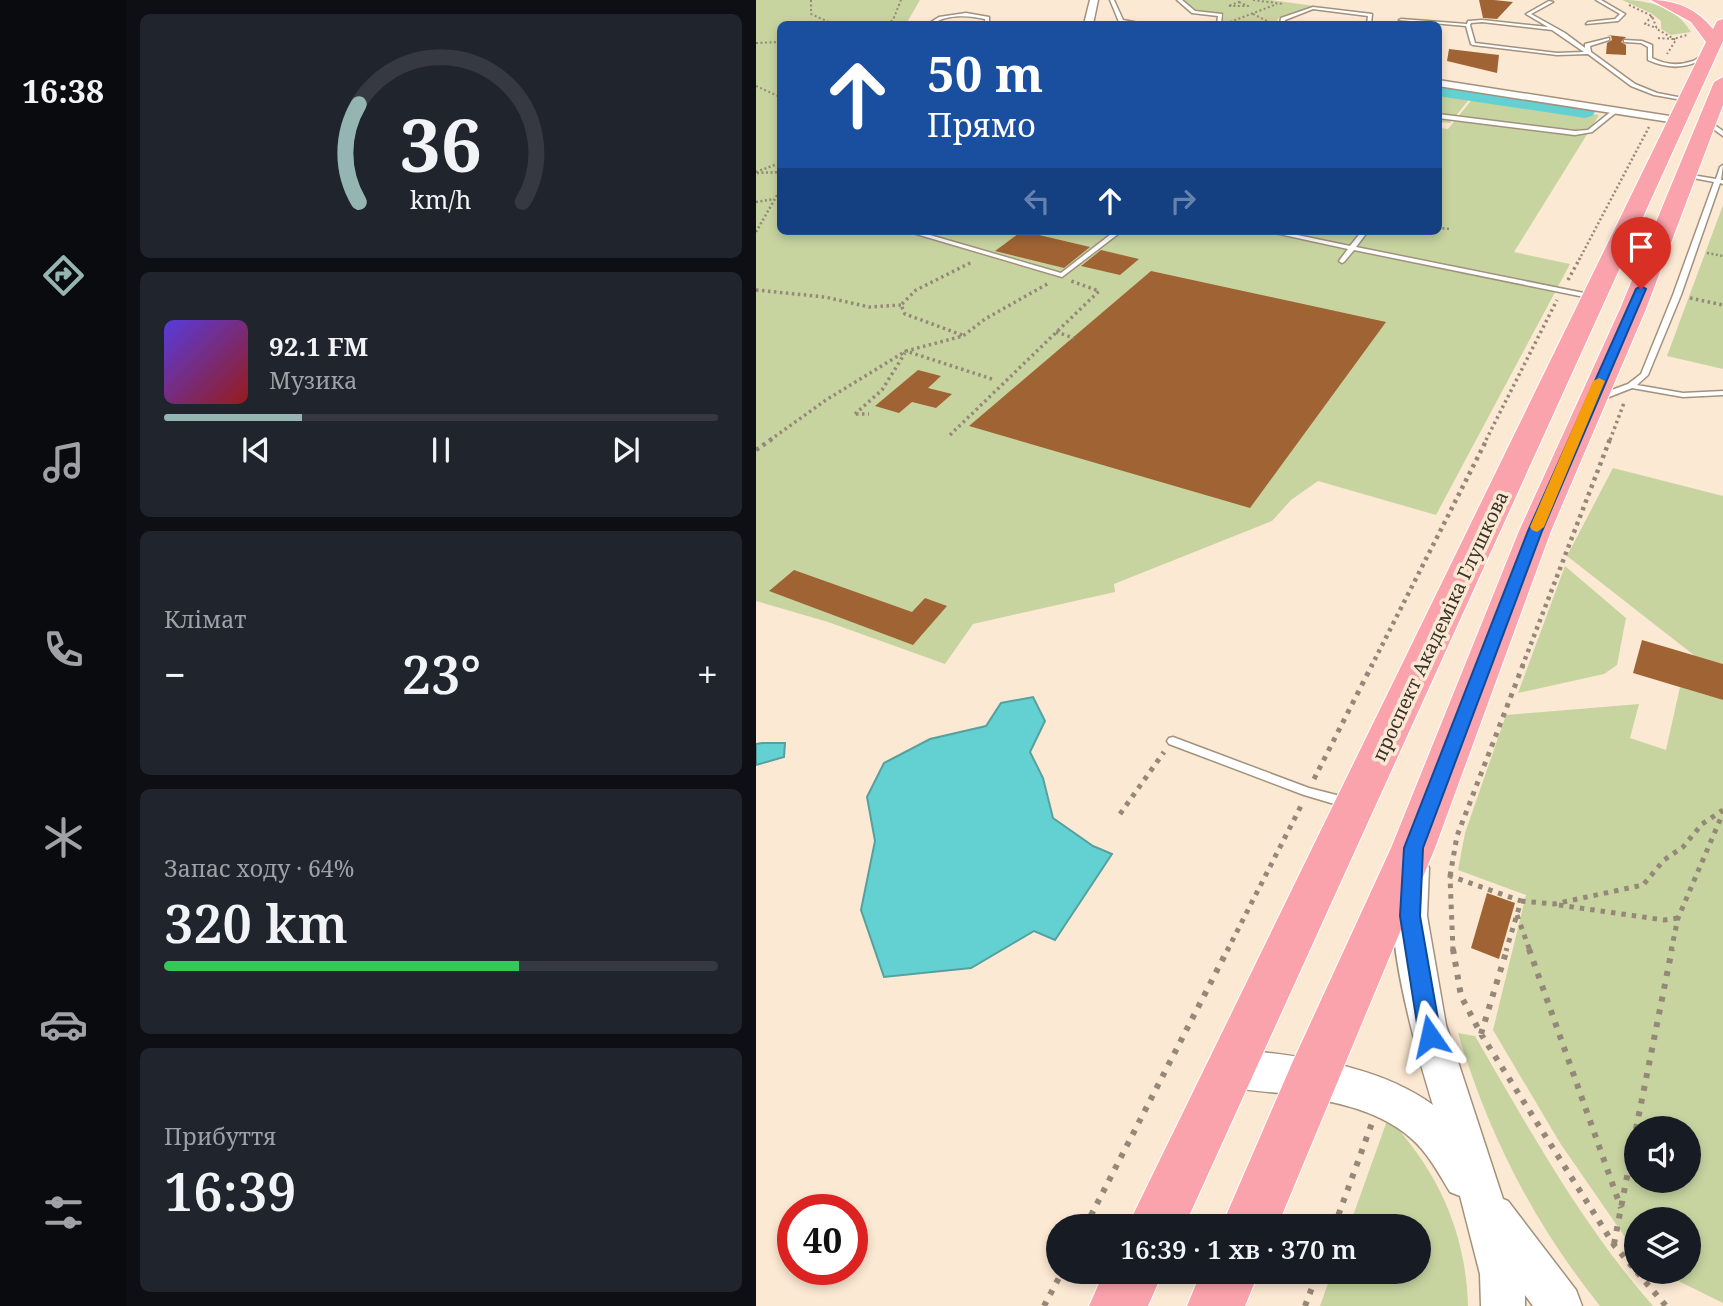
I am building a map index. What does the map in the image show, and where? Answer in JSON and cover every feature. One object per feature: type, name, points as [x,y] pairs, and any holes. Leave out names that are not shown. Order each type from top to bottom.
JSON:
[{"type":"highway","points":[[1659,0],[1697,19],[1715,41]]},
{"type":"highway","name":"проспект Академіка Глушкова","points":[[1254,1214],[1413,848],[1535,531],[1590,401],[1633,309],[1686,176],[1715,41]]},
{"type":"highway","name":"проспект Академіка Глушкова","points":[[1161,1214],[1594,297],[1697,116],[1723,82]]},
{"type":"highway","points":[[1118,1306],[1128,1284]]},
{"type":"highway","points":[[1216,1306],[1225,1284]]},
{"type":"street","points":[[1089,21],[1094,0]]},
{"type":"street","points":[[1442,84],[1615,111],[1697,116]]},
{"type":"street","points":[[1413,848],[1410,916],[1427,1025],[1483,1202],[1502,1274],[1503,1306]]},
{"type":"street","points":[[1230,1068],[1311,1079],[1383,1097],[1404,1108],[1440,1141],[1560,1306]]},
{"type":"lane","points":[[1112,0],[1121,21]]},
{"type":"lane","points":[[1179,0],[1194,12],[1220,15],[1221,21]]},
{"type":"lane","points":[[1588,23],[1616,20],[1623,14],[1598,0]]},
{"type":"lane","points":[[1551,2],[1528,14],[1643,90],[1697,116]]},
{"type":"lane","points":[[1283,21],[1313,8],[1370,15],[1369,21]]},
{"type":"lane","points":[[1322,16],[1336,11]]},
{"type":"lane","points":[[1294,15],[1313,16]]},
{"type":"lane","points":[[933,21],[943,17],[984,16],[987,21]]},
{"type":"lane","points":[[1401,20],[1414,21]]},
{"type":"lane","points":[[1442,23],[1468,25],[1470,22],[1482,21],[1553,29]]},
{"type":"lane","points":[[1468,25],[1473,44],[1558,54],[1588,53]]},
{"type":"lane","points":[[1588,53],[1587,45],[1607,39]]},
{"type":"lane","points":[[1626,41],[1642,42],[1650,46],[1650,60],[1671,65],[1693,64],[1715,41]]},
{"type":"lane","points":[[1442,116],[1575,133],[1590,131],[1615,111]]},
{"type":"lane","points":[[1629,391],[1644,375],[1721,182],[1723,167]]},
{"type":"lane","points":[[1686,176],[1721,182]]},
{"type":"lane","points":[[923,235],[1062,275],[1114,235]]},
{"type":"lane","points":[[1289,235],[1594,297]]},
{"type":"lane","points":[[1342,261],[1362,235]]},
{"type":"lane","points":[[1590,401],[1629,391],[1682,395],[1723,393]]},
{"type":"lane","points":[[1173,740],[1308,792],[1356,805]]},
{"type":"path","points":[[811,0],[811,14],[826,21]]},
{"type":"path","points":[[892,21],[901,0]]},
{"type":"path","points":[[1619,0],[1652,16],[1657,29]]},
{"type":"path","points":[[1231,21],[1253,14],[1278,4],[1239,2],[1228,5],[1244,8],[1253,14],[1268,21]]},
{"type":"path","points":[[1244,8],[1247,4]]},
{"type":"path","points":[[1652,16],[1645,24],[1673,39],[1676,44],[1668,49],[1666,58],[1671,65]]},
{"type":"path","points":[[1642,42],[1658,38],[1673,39],[1695,33],[1685,54],[1675,56],[1671,65]]},
{"type":"path","points":[[756,43],[777,43]]},
{"type":"path","points":[[756,86],[777,96]]},
{"type":"path","points":[[1092,1214],[1562,290],[1697,116]]},
{"type":"path","points":[[756,172],[777,164]]},
{"type":"path","points":[[756,172],[777,172]]},
{"type":"path","points":[[756,232],[777,195]]},
{"type":"path","points":[[756,201],[775,199]]},
{"type":"path","points":[[1442,228],[1451,229]]},
{"type":"path","points":[[756,290],[825,297],[869,307],[901,305],[916,290],[972,262],[994,255]]},
{"type":"path","points":[[756,450],[826,400],[906,351],[963,336],[985,319],[1062,275],[1099,291],[950,435]]},
{"type":"path","points":[[1677,295],[1723,305]]},
{"type":"path","points":[[901,305],[905,314],[963,336]]},
{"type":"path","points":[[1055,332],[1074,338]]},
{"type":"path","points":[[906,351],[992,379]]},
{"type":"path","points":[[869,414],[855,414],[882,390],[906,351]]},
{"type":"path","points":[[1624,1257],[1481,1034],[1457,985],[1451,940],[1450,876],[1457,836],[1629,391]]},
{"type":"path","points":[[1120,814],[1161,756]]},
{"type":"path","points":[[1555,904],[1643,885],[1664,860],[1683,847],[1702,824],[1723,811]]},
{"type":"path","points":[[1639,1116],[1678,918],[1723,811]]},
{"type":"path","points":[[1450,876],[1521,901],[1664,920],[1678,918]]},
{"type":"path","points":[[1481,1034],[1521,901]]},
{"type":"path","points":[[1517,915],[1621,1208]]},
{"type":"path","points":[[1339,1214],[1375,1116]]},
{"type":"path","points":[[1614,1245],[1624,1192]]},
{"type":"path","points":[[1045,1306],[1056,1284]]},
{"type":"path","points":[[1305,1306],[1313,1284]]},
{"type":"path","points":[[1647,1284],[1666,1306]]},
{"type":"green space","points":[[756,0],[920,0],[908,21],[777,21],[777,235],[1442,235],[1442,128],[1448,129],[1474,97],[1599,115],[1514,252],[1570,264],[1436,515],[1318,481],[1291,500],[1272,521],[1114,584],[1115,592],[973,624],[945,664],[828,622],[756,601]]},
{"type":"green space","points":[[1183,0],[1271,0],[1314,6],[1278,18],[1278,21],[1223,21],[1224,14],[1196,11]]},
{"type":"green space","points":[[1622,0],[1642,1],[1670,11],[1685,23],[1691,32],[1671,35],[1661,29],[1661,21],[1651,13]]},
{"type":"green space","points":[[1442,93],[1471,97],[1450,123],[1442,122]]},
{"type":"green space","points":[[1723,205],[1723,369],[1667,356]]},
{"type":"green space","points":[[1613,468],[1723,496],[1723,664],[1695,656],[1567,556]]},
{"type":"green space","points":[[1565,566],[1626,618],[1617,665],[1604,674],[1518,693]]},
{"type":"green space","points":[[1680,687],[1723,700],[1723,1303],[1684,1284],[1701,1284],[1701,1207],[1624,1207],[1624,1236],[1560,1143],[1493,1030],[1526,895],[1458,870],[1465,833],[1506,715],[1639,704],[1630,738],[1666,750]]},
{"type":"green space","points":[[1458,1033],[1475,1036],[1536,1141],[1624,1271],[1624,1284],[1635,1284],[1653,1306],[1600,1306],[1534,1210],[1499,1142],[1470,1071]]},
{"type":"green space","points":[[1388,1118],[1421,1159],[1446,1204],[1462,1253],[1468,1306],[1320,1306],[1328,1284],[1431,1284],[1431,1214],[1354,1214]]},
{"type":"water","points":[[1033,697],[1045,721],[1030,752],[1043,778],[1053,818],[1093,846],[1112,854],[1055,940],[1034,931],[971,968],[884,977],[861,910],[875,841],[867,797],[884,763],[930,739],[986,726],[1001,703]]},
{"type":"water","points":[[785,743],[784,757],[756,765],[756,744]]},
{"type":"building","points":[[1479,0],[1513,2],[1497,19],[1483,18]]},
{"type":"building","points":[[1607,35],[1626,37],[1621,42],[1626,45],[1626,55],[1606,54],[1607,43],[1612,40],[1611,36]]},
{"type":"building","points":[[1449,49],[1499,55],[1497,73],[1447,61]]},
{"type":"building","points":[[1017,235],[1039,235],[1090,247],[1064,268],[995,251]]},
{"type":"building","points":[[1101,250],[1139,259],[1120,275],[1081,266]]},
{"type":"building","points":[[1151,271],[1386,322],[1250,508],[969,426]]},
{"type":"building","points":[[918,370],[941,376],[928,388],[952,394],[936,408],[912,402],[899,413],[875,406]]},
{"type":"building","points":[[794,570],[912,612],[925,598],[947,606],[913,645],[769,591]]},
{"type":"building","points":[[1642,640],[1723,664],[1723,700],[1633,673]]},
{"type":"building","points":[[1487,893],[1515,903],[1499,959],[1471,948]]},
{"type":"waterway","points":[[1442,91],[1585,112]]},
{"type":"slow traffic","points":[[1537,527],[1599,381]]},
{"type":"route","points":[[1430,1036],[1410,916],[1413,848],[1535,531],[1641,289]]}]
